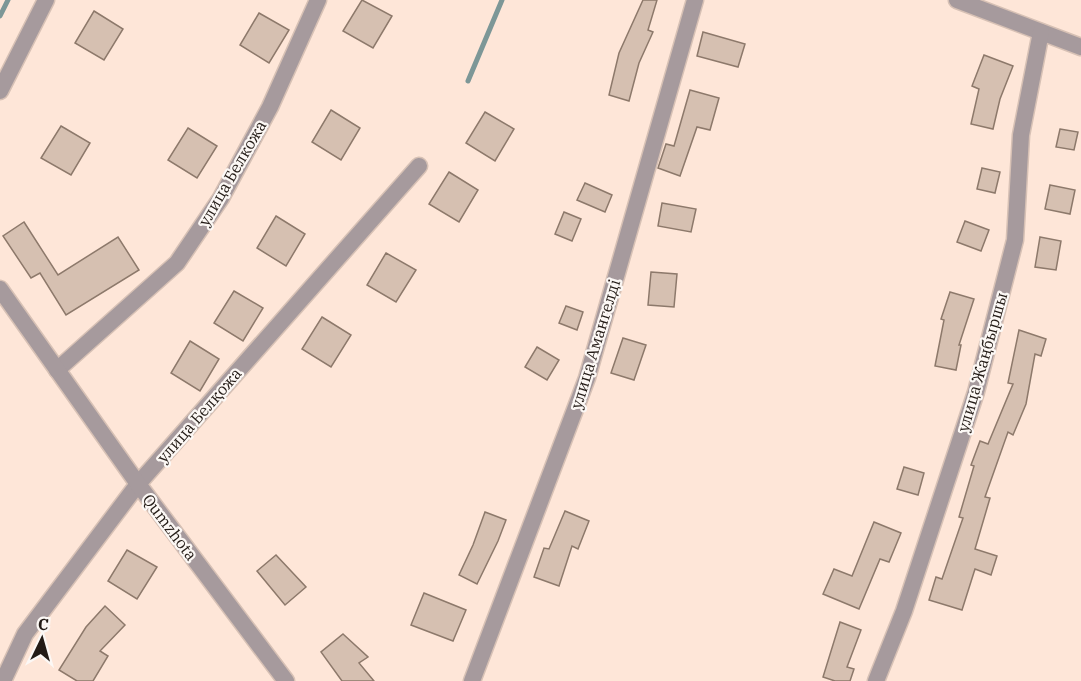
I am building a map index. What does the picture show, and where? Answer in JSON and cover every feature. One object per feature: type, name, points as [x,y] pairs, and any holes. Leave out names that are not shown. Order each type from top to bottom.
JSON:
[{"type":"street","points":[[0,91],[46,0]]},
{"type":"street","name":"улица Белкожа","points":[[57,370],[177,263],[221,198],[270,107],[318,0]]},
{"type":"street","name":"улица Амангелді","points":[[472,681],[587,378],[695,0]]},
{"type":"street","points":[[957,0],[1081,47]]},
{"type":"street","name":"улица Жаңбыршы","points":[[876,681],[904,611],[976,392],[1015,240],[1021,135],[1041,32]]},
{"type":"street","name":"улица Белқожа","points":[[3,681],[25,634],[138,484],[419,166]]},
{"type":"street","name":"Qumzhota","points":[[0,289],[138,484],[286,681]]},
{"type":"building","points":[[362,0],[392,16],[373,48],[343,31]]},
{"type":"building","points":[[643,0],[657,0],[648,30],[653,32],[639,63],[629,101],[609,95],[619,53]]},
{"type":"building","points":[[94,11],[123,29],[104,60],[75,43]]},
{"type":"building","points":[[259,13],[289,30],[269,63],[240,45]]},
{"type":"building","points":[[703,32],[745,44],[738,67],[697,56]]},
{"type":"building","points":[[984,55],[1013,66],[1000,99],[993,129],[971,124],[979,89],[972,86]]},
{"type":"building","points":[[690,90],[719,98],[710,130],[697,127],[680,176],[658,168],[666,144],[674,146]]},
{"type":"building","points":[[331,110],[360,128],[341,160],[312,142]]},
{"type":"building","points":[[485,112],[514,129],[495,161],[466,143]]},
{"type":"building","points":[[61,126],[90,143],[71,175],[41,158]]},
{"type":"building","points":[[188,128],[217,146],[197,178],[168,160]]},
{"type":"building","points":[[1060,129],[1078,132],[1074,150],[1056,147]]},
{"type":"building","points":[[982,168],[1000,172],[995,193],[977,189]]},
{"type":"building","points":[[449,172],[478,190],[459,222],[429,204]]},
{"type":"building","points":[[585,183],[612,195],[605,212],[577,200]]},
{"type":"building","points":[[1050,185],[1075,190],[1070,214],[1045,209]]},
{"type":"building","points":[[662,203],[696,209],[691,232],[658,226]]},
{"type":"building","points":[[564,212],[581,219],[572,241],[555,234]]},
{"type":"building","points":[[276,216],[305,234],[286,266],[257,248]]},
{"type":"building","points":[[965,221],[989,230],[981,251],[957,242]]},
{"type":"building","points":[[24,222],[58,275],[118,237],[139,270],[66,315],[40,273],[31,278],[3,236]]},
{"type":"building","points":[[1040,237],[1061,241],[1056,270],[1035,267]]},
{"type":"building","points":[[386,253],[416,270],[396,302],[367,285]]},
{"type":"building","points":[[651,272],[677,274],[674,307],[648,305]]},
{"type":"building","points":[[234,291],[263,308],[243,341],[214,323]]},
{"type":"building","points":[[950,292],[974,299],[959,345],[961,345],[956,370],[935,366],[944,320],[941,319]]},
{"type":"building","points":[[566,306],[583,312],[577,330],[559,323]]},
{"type":"building","points":[[322,317],[351,335],[331,367],[302,349]]},
{"type":"building","points":[[1019,330],[1046,339],[1041,356],[1035,354],[1026,404],[1013,435],[1008,432],[985,497],[990,498],[975,549],[997,556],[991,575],[975,569],[962,610],[929,600],[936,577],[942,579],[963,518],[959,517],[974,466],[971,465],[980,441],[988,444],[1013,384],[1008,383]]},
{"type":"building","points":[[623,338],[646,345],[634,380],[611,373]]},
{"type":"building","points":[[190,341],[219,359],[200,391],[171,373]]},
{"type":"building","points":[[537,347],[559,360],[547,380],[525,367]]},
{"type":"building","points":[[904,467],[924,473],[918,495],[897,489]]},
{"type":"building","points":[[565,511],[589,521],[578,549],[572,546],[559,586],[534,577],[544,548],[549,549]]},
{"type":"building","points":[[485,512],[506,520],[477,584],[459,575]]},
{"type":"building","points":[[874,522],[901,533],[889,562],[880,559],[859,609],[823,594],[834,569],[852,576]]},
{"type":"building","points":[[127,550],[157,567],[137,599],[108,581]]},
{"type":"building","points":[[276,555],[306,587],[285,605],[257,571]]},
{"type":"building","points":[[424,593],[466,610],[453,641],[411,625]]},
{"type":"building","points":[[105,606],[125,625],[100,651],[108,656],[93,681],[77,681],[59,670],[86,627]]},
{"type":"building","points":[[840,622],[861,630],[847,667],[854,669],[850,681],[835,681],[823,677]]},
{"type":"building","points":[[343,634],[368,657],[359,663],[374,681],[342,681],[321,652]]},
{"type":"waterway","points":[[0,16],[8,0]]},
{"type":"waterway","points":[[468,81],[502,0]]}]
